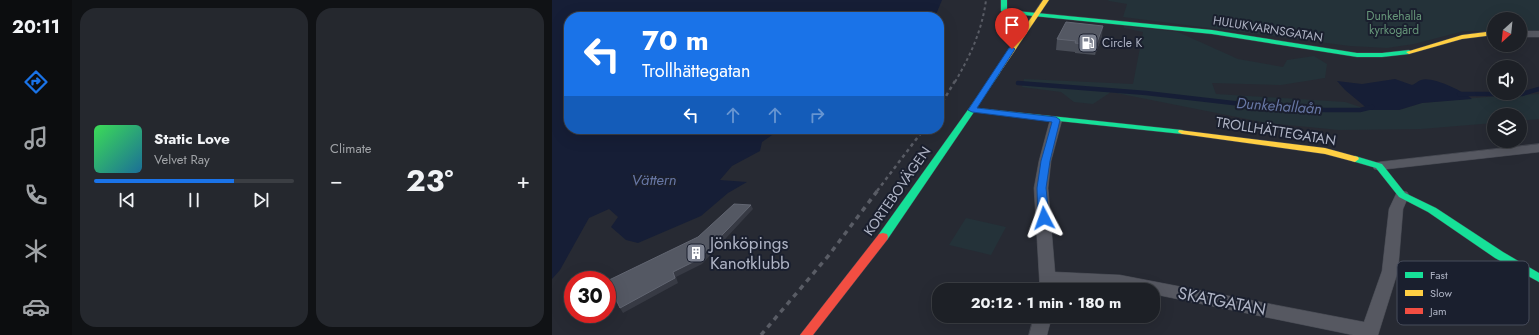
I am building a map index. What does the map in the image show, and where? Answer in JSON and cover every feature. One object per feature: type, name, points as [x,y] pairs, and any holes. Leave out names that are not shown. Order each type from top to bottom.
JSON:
[{"type":"street","name":"HULUKVARNSGATAN","points":[[1004,0],[1004,11],[1212,32],[1357,55],[1382,55],[1408,52],[1464,37],[1487,33]]},
{"type":"street","name":"KORTEBOVÄGEN","points":[[806,335],[883,237],[972,110],[1046,0]]},
{"type":"street","points":[[1527,34],[1539,34]]},
{"type":"street","name":"TROLLHÄTTEGATAN","points":[[972,110],[1191,133],[1325,151],[1379,166]]},
{"type":"street","points":[[1048,283],[1041,188],[1056,120]]},
{"type":"street","points":[[1379,166],[1539,148]]},
{"type":"street","points":[[1379,166],[1402,195],[1432,210],[1509,261]]},
{"type":"street","points":[[1370,333],[1390,271],[1396,209],[1402,195]]},
{"type":"street","points":[[1529,272],[1539,278]]},
{"type":"street","name":"SKATGATAN","points":[[1072,283],[1120,281],[1130,283]]},
{"type":"street","name":"SKATGATAN","points":[[1160,289],[1370,333]]},
{"type":"street","points":[[1038,335],[1041,323]]},
{"type":"green space","name":"Dunkehalla kyrkogård","points":[[1108,0],[1539,0],[1539,30],[1527,31],[1527,12],[1487,12],[1487,31],[1464,31],[1414,44],[1387,48],[1350,46],[1123,17],[1127,4]]},
{"type":"green space","points":[[1124,26],[1178,32],[1238,59],[1283,67],[1287,60],[1314,56],[1327,64],[1325,78],[1281,85],[1212,83],[1216,94],[1345,102],[1369,110],[1399,110],[1422,103],[1486,97],[1487,100],[1527,100],[1527,95],[1539,94],[1539,119],[1527,120],[1527,108],[1487,108],[1487,124],[1421,129],[1339,130],[1267,123],[1111,92],[1093,104],[1074,102],[1061,92],[1022,87],[1024,79],[1133,84],[1143,32],[1124,28]]},
{"type":"green space","points":[[966,218],[1006,227],[991,255],[949,245]]},
{"type":"water","name":"Vättern","points":[[552,0],[942,0],[937,12],[564,12],[564,134],[774,134],[762,142],[760,151],[732,166],[720,180],[747,182],[728,193],[701,216],[638,243],[626,240],[611,227],[618,217],[609,209],[589,218],[560,270],[552,279]]},
{"type":"water","points":[[1395,79],[1412,85],[1426,79],[1440,82],[1455,88],[1472,99],[1422,103],[1399,110],[1369,110],[1345,90],[1337,81],[1362,84]]},
{"type":"building","points":[[1066,22],[1103,26],[1096,45],[1075,43],[1076,41],[1057,39]]},
{"type":"building","name":"Jönköpings Kanotklubb","points":[[734,204],[751,205],[699,259],[673,272],[675,278],[620,308],[616,300],[616,277],[698,237]]},
{"type":"waterway","name":"Dunkehallaån","points":[[1018,83],[1146,93],[1259,106],[1325,110],[1360,110],[1372,107]]},
{"type":"waterway","name":"Dunkehallaån","points":[[1459,94],[1522,94],[1539,89]]},
{"type":"railway","points":[[955,82],[975,43],[982,22],[986,0]]},
{"type":"railway","points":[[944,100],[955,81]]},
{"type":"railway","points":[[877,191],[920,134]]},
{"type":"railway","points":[[761,335],[829,255],[878,190]]},
{"type":"traffic: fast","points":[[1004,0],[1004,11],[1212,32],[1357,55],[1382,55],[1409,52]]},
{"type":"traffic: fast","points":[[883,237],[997,73]]},
{"type":"traffic: fast","points":[[972,110],[1182,132]]},
{"type":"traffic: fast","points":[[1355,159],[1379,166],[1402,195],[1432,210],[1509,261]]},
{"type":"traffic: fast","points":[[1529,272],[1539,278]]},
{"type":"traffic: slow","points":[[997,73],[1046,0]]},
{"type":"traffic: slow","points":[[1409,52],[1441,42],[1487,33]]},
{"type":"traffic: slow","points":[[1182,132],[1325,151],[1355,159]]},
{"type":"traffic: jam","points":[[806,335],[883,237]]},
{"type":"place","name":"Circle K","points":[[1088,43]]},
{"type":"place","name":"Jönköpings Kanotklubb","points":[[696,253]]},
{"type":"route","points":[[1012,49],[972,110],[1056,120],[1041,188],[1044,218]]}]
